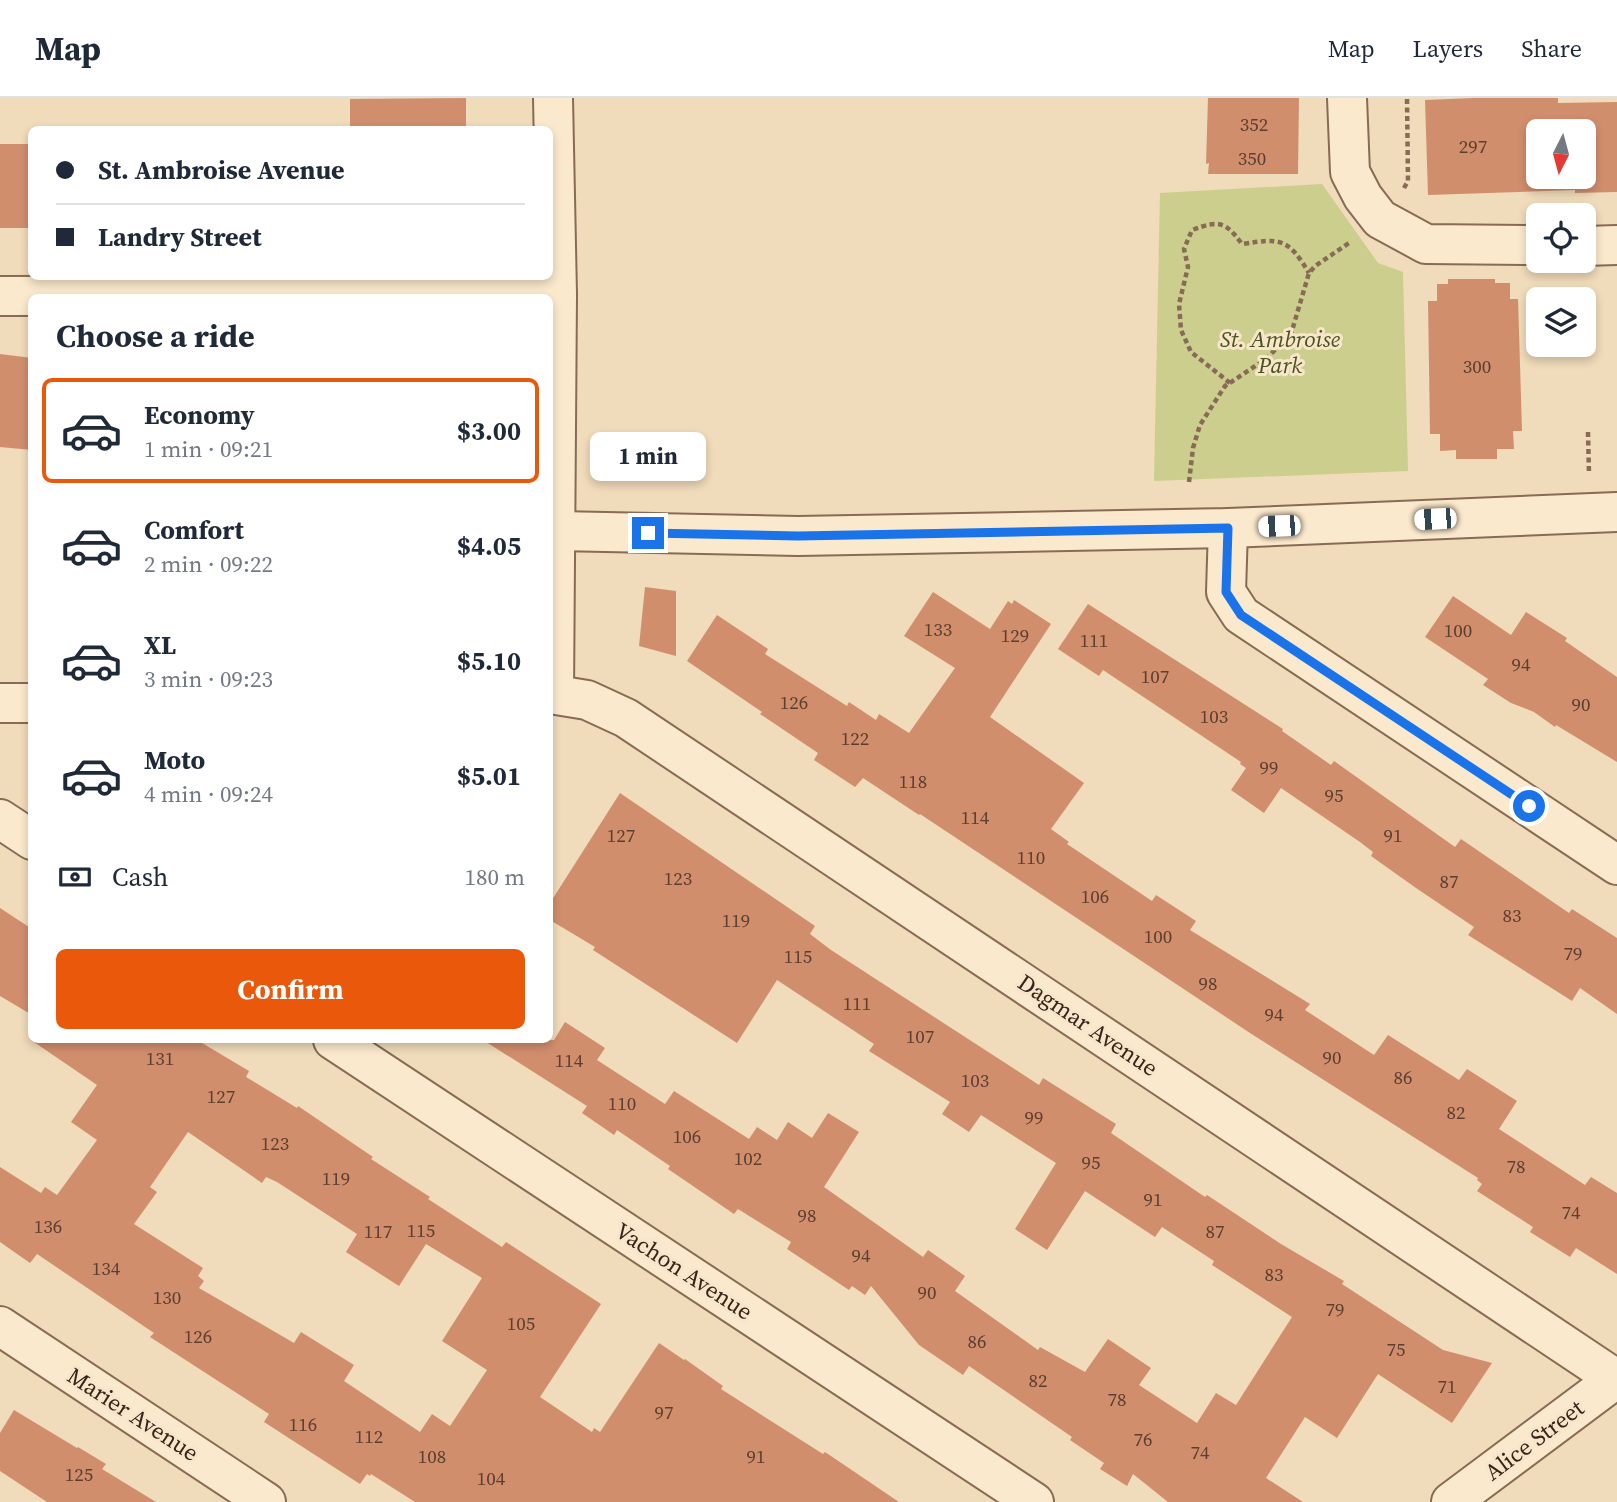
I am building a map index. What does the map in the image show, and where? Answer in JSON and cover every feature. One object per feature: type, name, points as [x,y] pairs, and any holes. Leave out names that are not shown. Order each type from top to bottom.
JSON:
[{"type":"street","points":[[553,98],[557,295],[557,531],[553,661]]},
{"type":"street","points":[[1347,98],[1350,172],[1363,197],[1380,219],[1426,244],[1526,245]]},
{"type":"street","points":[[1596,246],[1617,245]]},
{"type":"street","points":[[553,295],[557,295]]},
{"type":"street","points":[[0,296],[28,296]]},
{"type":"street","points":[[557,531],[798,536],[1228,528],[1617,512]]},
{"type":"street","points":[[1228,528],[1226,592],[1241,615],[1617,865]]},
{"type":"street","name":"Dagmar Avenue","points":[[553,694],[587,700],[626,718],[1616,1379]]},
{"type":"street","points":[[0,703],[28,703]]},
{"type":"street","points":[[0,819],[28,837]]},
{"type":"street","name":"Vachon Avenue","points":[[338,1043],[1034,1502]]},
{"type":"street","name":"Marier Avenue","points":[[0,1326],[266,1502]]},
{"type":"street","name":"Alice Street","points":[[1451,1502],[1616,1379]]},
{"type":"path","points":[[1189,482],[1193,448],[1200,425],[1225,386],[1266,359],[1292,334],[1309,273],[1380,219],[1395,203],[1408,181],[1407,98]]},
{"type":"path","points":[[1230,383],[1191,352],[1181,330],[1179,304],[1188,267],[1184,249],[1192,230],[1213,222],[1230,227],[1242,244],[1272,240],[1290,246],[1309,273]]},
{"type":"green space","name":"St. Ambroise Park","points":[[1322,184],[1378,263],[1403,272],[1408,471],[1154,481],[1160,193]]},
{"type":"building","points":[[466,98],[466,126],[350,126],[350,99]]},
{"type":"building","points":[[1208,98],[1299,98],[1298,174],[1208,174]]},
{"type":"building","points":[[1558,98],[1558,103],[1617,102],[1617,192],[1575,193],[1575,190],[1428,195],[1425,100]]},
{"type":"building","points":[[0,144],[28,144],[28,228],[0,228]]},
{"type":"building","points":[[1448,279],[1495,279],[1495,283],[1510,283],[1510,299],[1518,299],[1522,431],[1513,431],[1514,449],[1497,449],[1497,459],[1456,459],[1456,450],[1440,451],[1440,434],[1430,434],[1428,301],[1437,301],[1437,284],[1448,284]]},
{"type":"building","points":[[0,354],[28,358],[28,450],[0,447]]},
{"type":"building","points":[[645,587],[676,591],[676,656],[639,646]]},
{"type":"building","points":[[933,592],[990,629],[1008,601],[1012,604],[1014,600],[1051,624],[990,717],[1084,783],[1051,829],[1069,842],[1067,844],[1152,901],[1156,895],[1196,921],[1190,930],[1310,1004],[1305,1010],[1374,1055],[1388,1035],[1459,1080],[1467,1069],[1517,1101],[1499,1129],[1585,1185],[1591,1177],[1617,1193],[1617,1274],[1576,1248],[1570,1257],[1530,1232],[1533,1227],[1477,1191],[1482,1184],[1478,1178],[1250,1033],[863,778],[855,787],[814,760],[818,753],[687,661],[717,615],[768,649],[765,654],[847,706],[849,702],[876,720],[879,714],[909,733],[955,668],[904,636]]},
{"type":"building","points":[[1453,596],[1511,635],[1526,612],[1567,638],[1565,641],[1617,677],[1617,762],[1483,685],[1488,679],[1425,637]]},
{"type":"building","points":[[1088,604],[1283,729],[1282,731],[1331,765],[1334,761],[1455,847],[1461,839],[1569,913],[1572,909],[1617,938],[1617,1014],[1580,988],[1572,1001],[1468,935],[1474,927],[1371,856],[1373,852],[1360,842],[1281,788],[1264,813],[1231,790],[1246,768],[1241,762],[1103,670],[1099,676],[1058,649]]},
{"type":"building","points":[[620,793],[815,926],[810,934],[831,950],[1039,1085],[1043,1078],[1116,1124],[1111,1133],[1205,1197],[1207,1195],[1281,1244],[1344,1281],[1342,1284],[1443,1350],[1492,1363],[1452,1423],[1378,1374],[1337,1438],[1305,1417],[1266,1478],[1303,1502],[1168,1502],[1133,1474],[1127,1486],[1100,1469],[1104,1463],[1070,1440],[1072,1437],[969,1366],[963,1375],[919,1345],[871,1286],[865,1295],[852,1286],[849,1290],[787,1249],[791,1242],[738,1209],[734,1214],[617,1130],[614,1135],[582,1113],[587,1106],[488,1043],[553,1043],[565,1022],[605,1048],[597,1060],[665,1104],[674,1091],[749,1139],[757,1127],[777,1140],[788,1122],[812,1138],[828,1113],[859,1132],[824,1187],[923,1257],[928,1250],[965,1276],[955,1291],[1038,1350],[1040,1347],[1085,1372],[1108,1339],[1151,1368],[1139,1385],[1197,1423],[1216,1393],[1236,1405],[1292,1317],[1212,1265],[1214,1261],[1162,1227],[1155,1237],[1085,1191],[1047,1250],[1015,1229],[1056,1163],[981,1115],[969,1132],[942,1114],[950,1102],[869,1051],[874,1044],[777,980],[737,1043],[553,922],[553,898]]},
{"type":"building","points":[[0,908],[28,926],[28,1013],[0,996]]},
{"type":"building","points":[[35,1043],[202,1043],[249,1071],[246,1077],[297,1108],[298,1106],[373,1157],[371,1159],[430,1197],[428,1199],[502,1247],[506,1242],[601,1304],[540,1397],[592,1432],[594,1428],[600,1432],[659,1343],[723,1386],[721,1389],[823,1454],[825,1452],[899,1502],[415,1502],[371,1474],[367,1474],[360,1484],[264,1422],[269,1414],[150,1337],[154,1333],[37,1254],[30,1263],[0,1242],[0,1167],[41,1193],[45,1187],[57,1195],[97,1140],[71,1122],[97,1085]],"holes":[[[188,1132],[262,1183],[266,1177],[357,1234],[346,1252],[399,1286],[426,1244],[482,1278],[442,1341],[487,1370],[450,1426],[432,1414],[420,1432],[344,1381],[354,1365],[301,1332],[294,1343],[199,1288],[204,1281],[198,1276],[203,1268],[134,1224],[157,1192],[150,1187]]]},
{"type":"building","points":[[14,1410],[106,1464],[102,1469],[156,1502],[47,1502],[0,1471],[0,1433]]},
{"type":"route","points":[[648,533],[798,536],[1228,528],[1226,592],[1241,615],[1529,806]]}]
